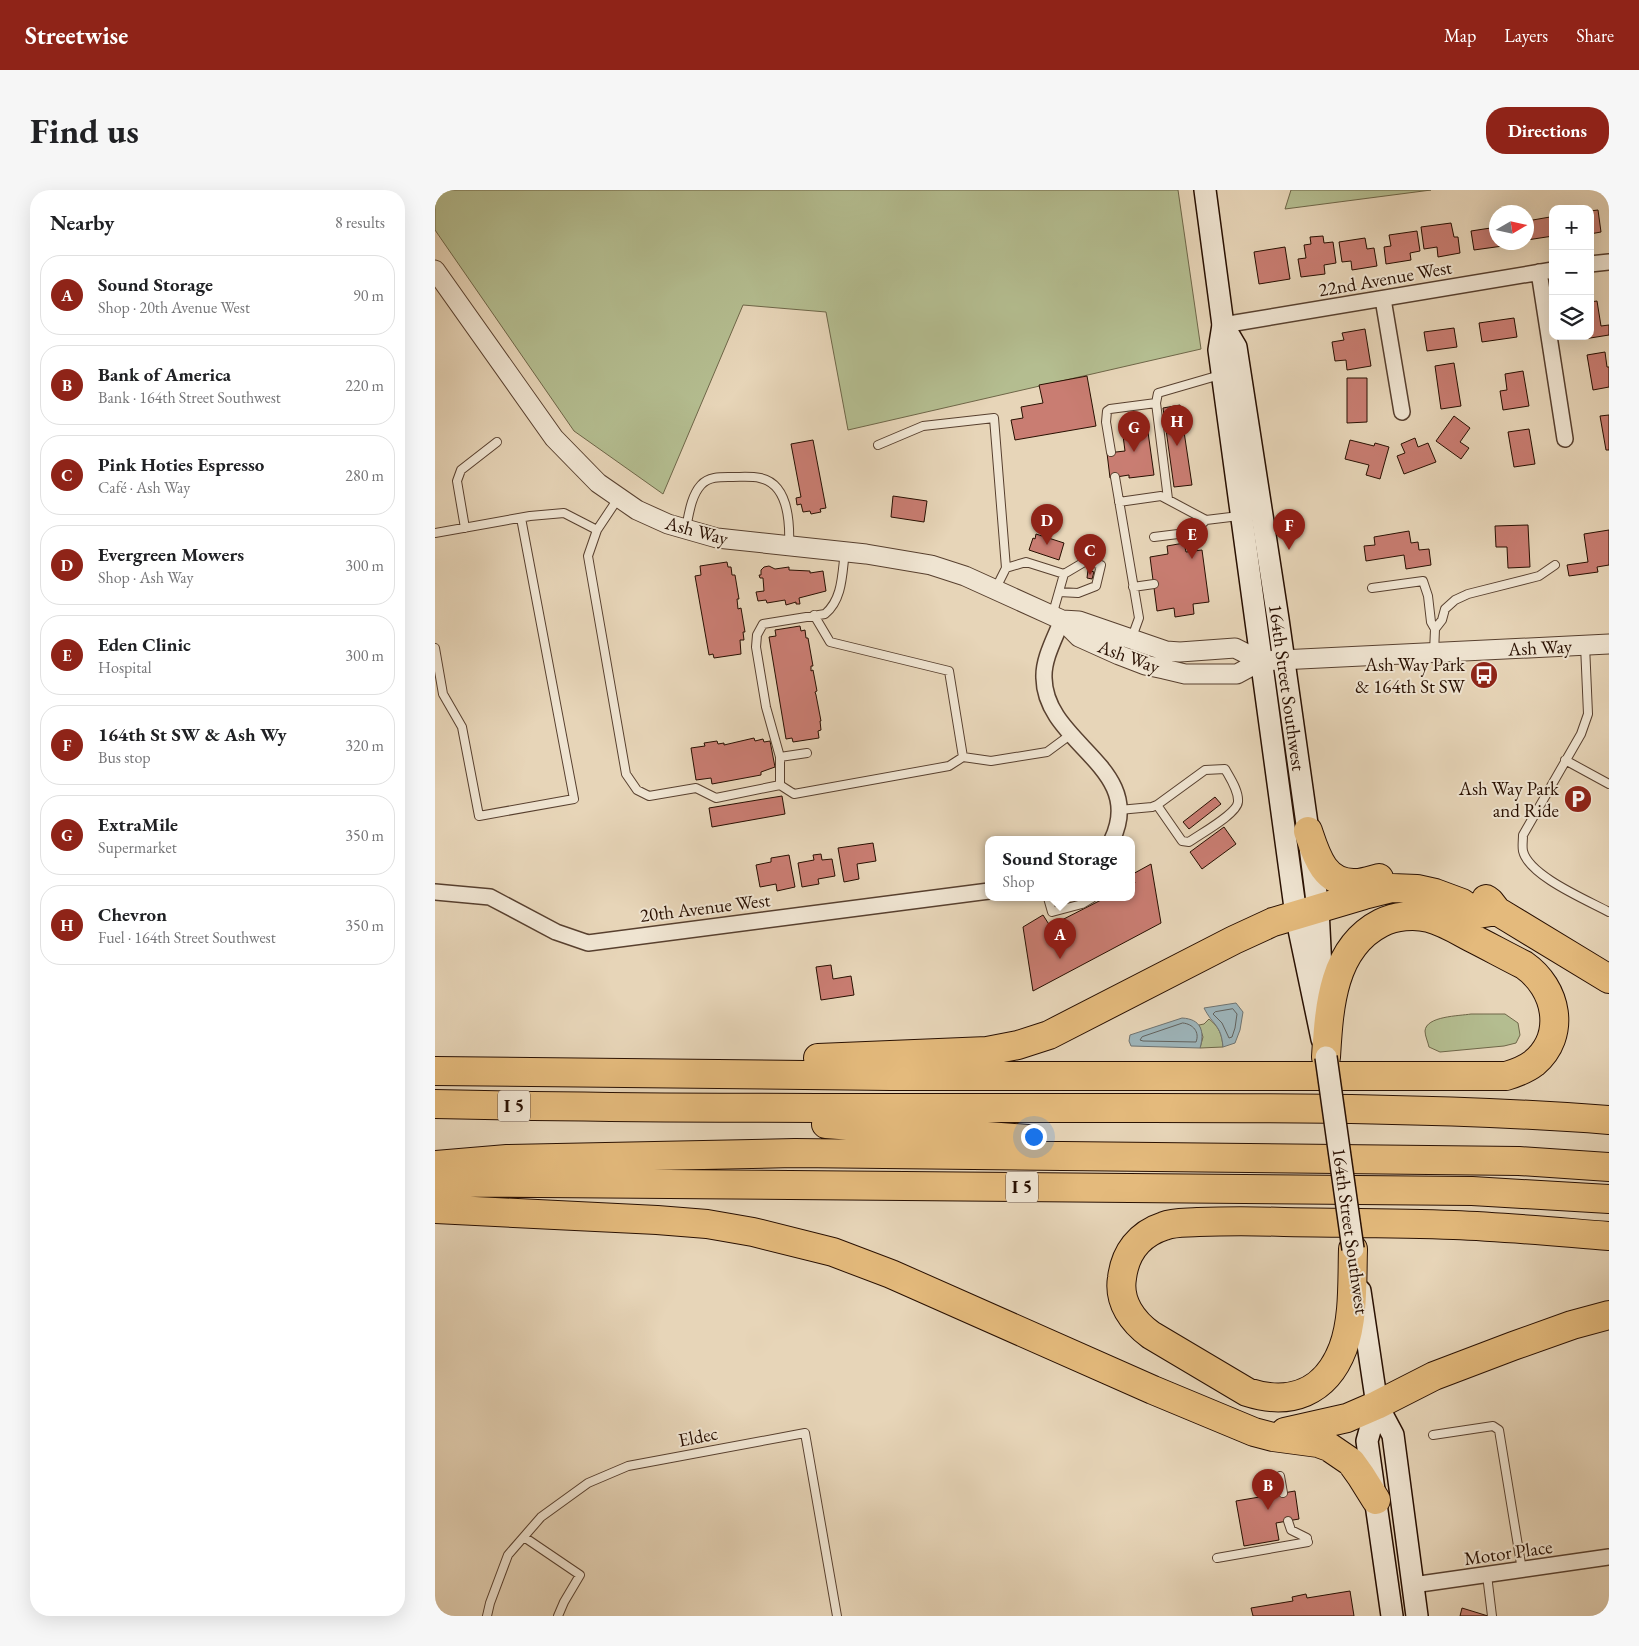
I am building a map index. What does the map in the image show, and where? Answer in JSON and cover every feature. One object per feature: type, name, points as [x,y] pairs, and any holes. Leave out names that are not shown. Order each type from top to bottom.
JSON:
[{"type":"highway","points":[[1307,831],[1317,860],[1326,872],[1335,878],[1347,883],[1356,883],[1417,873],[1455,883],[1490,902],[1497,911],[1609,979]]},
{"type":"highway","points":[[485,1071],[987,1050],[1018,1045],[1056,1031],[1273,922],[1392,888],[1417,889],[1435,893],[1462,903],[1478,914],[1497,911]]},
{"type":"highway","points":[[435,1071],[891,1076],[1506,1076],[1523,1070],[1541,1055],[1548,1045],[1553,1031],[1554,1007],[1551,996],[1542,981],[1524,965],[1443,922],[1414,916],[1399,917],[1385,921],[1372,928],[1361,937],[1348,954],[1338,976],[1332,997],[1325,1056]]},
{"type":"highway","name":"I 5","points":[[435,1104],[594,1108],[1226,1108],[1485,1113],[1609,1120]]},
{"type":"highway","points":[[594,1108],[1054,1141],[1516,1150],[1609,1154]]},
{"type":"highway","points":[[435,1165],[507,1159],[795,1153],[1519,1161],[1609,1167]]},
{"type":"highway","name":"I 5","points":[[435,1182],[1472,1191],[1609,1199]]},
{"type":"highway","points":[[435,1209],[657,1220],[716,1226],[798,1242],[863,1262],[1153,1390],[1254,1432],[1329,1447],[1351,1462],[1375,1500]]},
{"type":"highway","points":[[1353,1249],[1350,1309],[1343,1347],[1332,1369],[1323,1381],[1308,1391],[1288,1397],[1263,1397],[1247,1392],[1151,1335],[1141,1328],[1133,1318],[1126,1307],[1122,1295],[1123,1266],[1135,1245],[1154,1229],[1179,1223],[1221,1221],[1455,1225],[1609,1236]]},
{"type":"highway","points":[[1254,1432],[1276,1434],[1347,1418],[1434,1376],[1572,1325],[1609,1315]]},
{"type":"main road","name":"164th Street Southwest","points":[[1205,190],[1223,325],[1219,350],[1261,661],[1307,912],[1325,1056],[1377,1405],[1393,1435],[1417,1616]]},
{"type":"main road","name":"164th Street Southwest","points":[[1223,325],[1236,347],[1284,661],[1307,831],[1307,912]]},
{"type":"main road","name":"164th Street Southwest","points":[[1377,1405],[1367,1441],[1392,1616]]},
{"type":"street","points":[[1594,264],[1609,262]]},
{"type":"street","name":"Ash Way","points":[[435,270],[554,438],[598,483],[619,498],[637,510],[685,530],[717,538],[845,551],[931,565],[965,576],[1057,618],[1079,622],[1166,651],[1180,652],[1235,648],[1261,661],[1284,661],[1609,644]]},
{"type":"street","name":"22nd Avenue West","points":[[1223,325],[1546,271]]},
{"type":"street","points":[[1546,271],[1565,439]]},
{"type":"street","points":[[1383,299],[1402,412]]},
{"type":"street","points":[[1057,618],[1043,677],[1047,701],[1070,735],[1106,772],[1116,791],[1119,810],[1118,827],[1114,836]]},
{"type":"street","name":"Ash Way","points":[[1057,618],[1079,637],[1119,655],[1145,665],[1185,674],[1237,674],[1261,661]]},
{"type":"street","name":"20th Avenue West","points":[[435,892],[490,897],[556,932],[588,942],[985,892]]},
{"type":"street","name":"Motor Place","points":[[1413,1585],[1609,1558]]},
{"type":"lane","points":[[1167,499],[1156,403],[1158,393],[1222,375]]},
{"type":"lane","points":[[1111,452],[1106,422],[1107,411],[1156,403]]},
{"type":"lane","points":[[878,445],[923,426],[994,418],[1006,568],[995,590]]},
{"type":"lane","points":[[465,528],[457,481],[461,470],[497,442]]},
{"type":"lane","points":[[685,530],[694,494],[707,480],[719,477],[761,478],[771,482],[786,503],[790,522],[789,546]]},
{"type":"lane","points":[[1115,477],[1139,618],[1131,640]]},
{"type":"lane","points":[[1119,502],[1161,496],[1206,520],[1241,516]]},
{"type":"lane","points":[[619,498],[597,530],[588,556],[626,774],[637,790],[649,796],[697,788],[715,798],[780,785],[794,794],[949,766],[963,756],[991,761],[1047,752],[1070,735]]},
{"type":"lane","points":[[435,533],[521,518],[564,513],[597,530]]},
{"type":"lane","points":[[435,648],[443,694],[462,727],[479,816],[574,799],[521,518]]},
{"type":"lane","points":[[1154,538],[1194,532],[1206,520]]},
{"type":"lane","points":[[780,785],[780,757],[766,707],[756,647],[757,634],[763,624],[825,614],[832,608],[839,596],[845,551]]},
{"type":"lane","points":[[1057,618],[1059,592],[1064,574],[1086,561],[1101,564],[1096,586],[1077,593],[1059,592]]},
{"type":"lane","points":[[1006,568],[1026,562],[1064,574]]},
{"type":"lane","points":[[1435,629],[1442,620],[1445,609],[1455,600],[1468,594],[1539,576],[1555,565]]},
{"type":"lane","points":[[1372,588],[1423,581],[1428,596],[1431,622],[1435,629],[1434,653]]},
{"type":"lane","points":[[1133,586],[1154,584]]},
{"type":"lane","points":[[814,615],[831,642],[949,671],[963,756]]},
{"type":"lane","points":[[1585,644],[1588,714],[1581,734],[1523,836],[1523,852],[1532,867],[1543,876],[1609,912]]},
{"type":"lane","points":[[780,757],[807,753]]},
{"type":"lane","points":[[1565,760],[1609,784]]},
{"type":"lane","points":[[1119,810],[1157,805],[1205,770],[1225,769],[1235,788],[1238,802],[1234,811],[1189,842],[1182,842],[1157,805]]},
{"type":"lane","points":[[1049,901],[1052,912],[1087,901]]},
{"type":"lane","points":[[1433,1435],[1493,1426],[1499,1430],[1523,1570]]},
{"type":"lane","name":"Eldec","points":[[487,1616],[508,1555],[541,1517],[588,1483],[628,1466],[805,1433],[837,1616]]},
{"type":"lane","points":[[1280,1476],[1283,1493]]},
{"type":"lane","points":[[1217,1558],[1308,1540],[1291,1530],[1288,1521]]},
{"type":"lane","points":[[524,1537],[580,1575],[558,1616]]},
{"type":"lane","points":[[1487,1575],[1492,1616]]},
{"type":"green space","points":[[435,190],[1178,190],[1201,349],[848,430],[826,312],[743,305],[663,494],[574,431],[435,230]]},
{"type":"green space","points":[[1291,190],[1431,190],[1285,209]]},
{"type":"green space","points":[[1471,1014],[1505,1014],[1518,1023],[1520,1035],[1516,1043],[1504,1046],[1440,1052],[1429,1047],[1425,1031],[1431,1022]]},
{"type":"green space","points":[[1209,1019],[1219,1031],[1223,1047],[1200,1048],[1203,1037],[1199,1025],[1204,1024]]},
{"type":"water","points":[[1236,1003],[1243,1012],[1240,1030],[1235,1043],[1223,1047],[1218,1029],[1204,1008]]},
{"type":"water","points":[[1182,1018],[1194,1021],[1200,1027],[1202,1036],[1200,1048],[1131,1046],[1129,1041],[1130,1035]]},
{"type":"building","points":[[1594,210],[1598,210],[1601,232],[1594,233]]},
{"type":"building","points":[[1549,217],[1549,237],[1534,239],[1534,220]]},
{"type":"building","points":[[1451,223],[1454,237],[1458,237],[1460,253],[1438,257],[1437,247],[1424,249],[1421,227]]},
{"type":"building","points":[[1489,228],[1489,248],[1474,250],[1471,231]]},
{"type":"building","points":[[1417,231],[1420,251],[1410,253],[1411,260],[1386,264],[1384,247],[1391,246],[1389,235]]},
{"type":"building","points":[[1323,236],[1324,243],[1333,242],[1336,263],[1324,265],[1325,274],[1301,277],[1298,259],[1306,258],[1304,245],[1311,244],[1310,237]]},
{"type":"building","points":[[1365,238],[1367,249],[1374,248],[1377,266],[1352,270],[1351,261],[1342,262],[1339,242]]},
{"type":"building","points":[[1285,247],[1290,279],[1259,284],[1254,252]]},
{"type":"building","points":[[1594,301],[1597,301],[1601,326],[1609,325],[1609,335],[1594,337]]},
{"type":"building","points":[[1514,318],[1517,337],[1482,342],[1479,323]]},
{"type":"building","points":[[1454,328],[1457,347],[1427,351],[1424,332]]},
{"type":"building","points":[[1365,329],[1371,366],[1347,370],[1346,360],[1335,361],[1332,342],[1344,340],[1342,333]]},
{"type":"building","points":[[1605,352],[1607,367],[1609,367],[1609,387],[1593,390],[1587,355]]},
{"type":"building","points":[[1454,363],[1461,406],[1441,409],[1435,366]]},
{"type":"building","points":[[1523,371],[1529,406],[1503,410],[1500,391],[1507,390],[1505,374]]},
{"type":"building","points":[[1087,376],[1096,426],[1015,440],[1011,420],[1023,418],[1021,407],[1043,403],[1039,385]]},
{"type":"building","points":[[1347,378],[1367,378],[1367,422],[1347,423]]},
{"type":"building","points":[[1180,405],[1192,485],[1174,487],[1163,408]]},
{"type":"building","points":[[1609,415],[1609,450],[1606,450],[1600,416]]},
{"type":"building","points":[[1454,416],[1470,428],[1460,442],[1469,448],[1461,459],[1436,441]]},
{"type":"building","points":[[1147,425],[1154,475],[1129,478],[1129,475],[1110,478],[1107,453],[1125,451],[1122,428]]},
{"type":"building","points":[[1529,429],[1535,464],[1514,467],[1508,432]]},
{"type":"building","points":[[1415,438],[1418,447],[1428,443],[1436,462],[1404,474],[1397,456],[1405,453],[1401,444]]},
{"type":"building","points":[[813,440],[826,508],[820,509],[821,512],[811,514],[810,511],[803,512],[801,504],[797,505],[796,498],[801,497],[791,444]]},
{"type":"building","points":[[1350,440],[1374,446],[1375,443],[1389,447],[1380,479],[1366,475],[1369,465],[1345,459]]},
{"type":"building","points":[[893,496],[927,501],[924,522],[891,517]]},
{"type":"building","points":[[1528,525],[1530,567],[1508,568],[1507,547],[1496,547],[1495,526]]},
{"type":"building","points":[[1609,530],[1609,565],[1597,567],[1598,572],[1569,576],[1567,565],[1588,562],[1584,534]]},
{"type":"building","points":[[1409,531],[1411,543],[1418,542],[1419,550],[1429,549],[1431,565],[1406,569],[1404,555],[1366,561],[1364,546],[1375,545],[1374,537]]},
{"type":"building","points":[[1036,534],[1064,543],[1059,560],[1029,550]]},
{"type":"building","points":[[1184,543],[1186,552],[1202,550],[1209,602],[1193,604],[1194,614],[1175,617],[1174,608],[1157,611],[1150,557],[1168,554],[1167,546]]},
{"type":"building","points":[[727,562],[728,567],[731,567],[732,575],[735,575],[739,599],[737,599],[738,609],[741,608],[745,632],[743,632],[744,640],[740,640],[741,654],[714,658],[713,654],[709,655],[695,576],[701,575],[700,566]]},
{"type":"building","points":[[769,566],[775,569],[789,567],[789,570],[810,571],[810,573],[823,571],[826,591],[799,598],[800,604],[796,604],[796,602],[786,605],[785,600],[767,603],[766,600],[758,601],[756,592],[764,591],[763,578],[760,578],[759,575],[761,575],[761,570],[764,567]]},
{"type":"building","points":[[1088,570],[1094,572],[1092,579],[1087,578]]},
{"type":"building","points":[[800,626],[801,631],[805,630],[806,638],[808,638],[813,666],[811,666],[811,671],[813,670],[817,691],[815,692],[821,730],[818,731],[819,738],[793,742],[792,738],[786,739],[769,637],[776,636],[775,630]]},
{"type":"building","points":[[754,738],[755,741],[763,739],[764,742],[770,741],[775,767],[761,772],[761,775],[712,784],[711,778],[696,780],[691,748],[705,746],[704,743],[717,741],[718,744],[724,743],[724,745]]},
{"type":"building","points":[[782,796],[785,814],[712,827],[709,808]]},
{"type":"building","points":[[1215,797],[1221,804],[1189,829],[1183,822]]},
{"type":"building","points":[[1224,827],[1236,844],[1202,869],[1190,852]]},
{"type":"building","points":[[873,843],[876,861],[857,864],[859,879],[844,882],[838,848]]},
{"type":"building","points":[[821,854],[822,860],[832,859],[835,876],[818,879],[819,884],[802,887],[798,863],[814,860],[813,855]]},
{"type":"building","points":[[789,855],[795,887],[777,891],[776,884],[760,887],[756,865],[771,862],[771,858]]},
{"type":"building","points":[[1151,864],[1161,923],[1033,991],[1023,927],[1043,915],[1050,926],[1099,901],[1135,901],[1135,873]]},
{"type":"building","points":[[831,965],[833,979],[851,976],[854,995],[821,1000],[816,967]]},
{"type":"building","points":[[1295,1491],[1299,1519],[1276,1523],[1279,1540],[1244,1546],[1236,1501]]},
{"type":"building","points":[[1350,1591],[1354,1616],[1253,1616],[1251,1608],[1293,1601],[1292,1597],[1306,1594],[1307,1598]]},
{"type":"building","points":[[1462,1608],[1488,1616],[1460,1616]]},
{"type":"place","name":"Chevron","points":[[1177,446]]},
{"type":"place","name":"ExtraMile","points":[[1134,452]]},
{"type":"place","name":"Evergreen Mowers","points":[[1047,545]]},
{"type":"place","name":"164th St SW & Ash Wy","points":[[1289,550]]},
{"type":"place","name":"Eden Clinic","points":[[1192,559]]},
{"type":"place","name":"Pink Hoties Espresso","points":[[1090,575]]},
{"type":"place","name":"Ash Way Park & 164th St SW","points":[[1484,675]]},
{"type":"place","name":"Ash Way Park and Ride","points":[[1578,799]]},
{"type":"place","name":"Sound Storage","points":[[1060,959]]},
{"type":"place","name":"Bank of America","points":[[1268,1510]]}]
